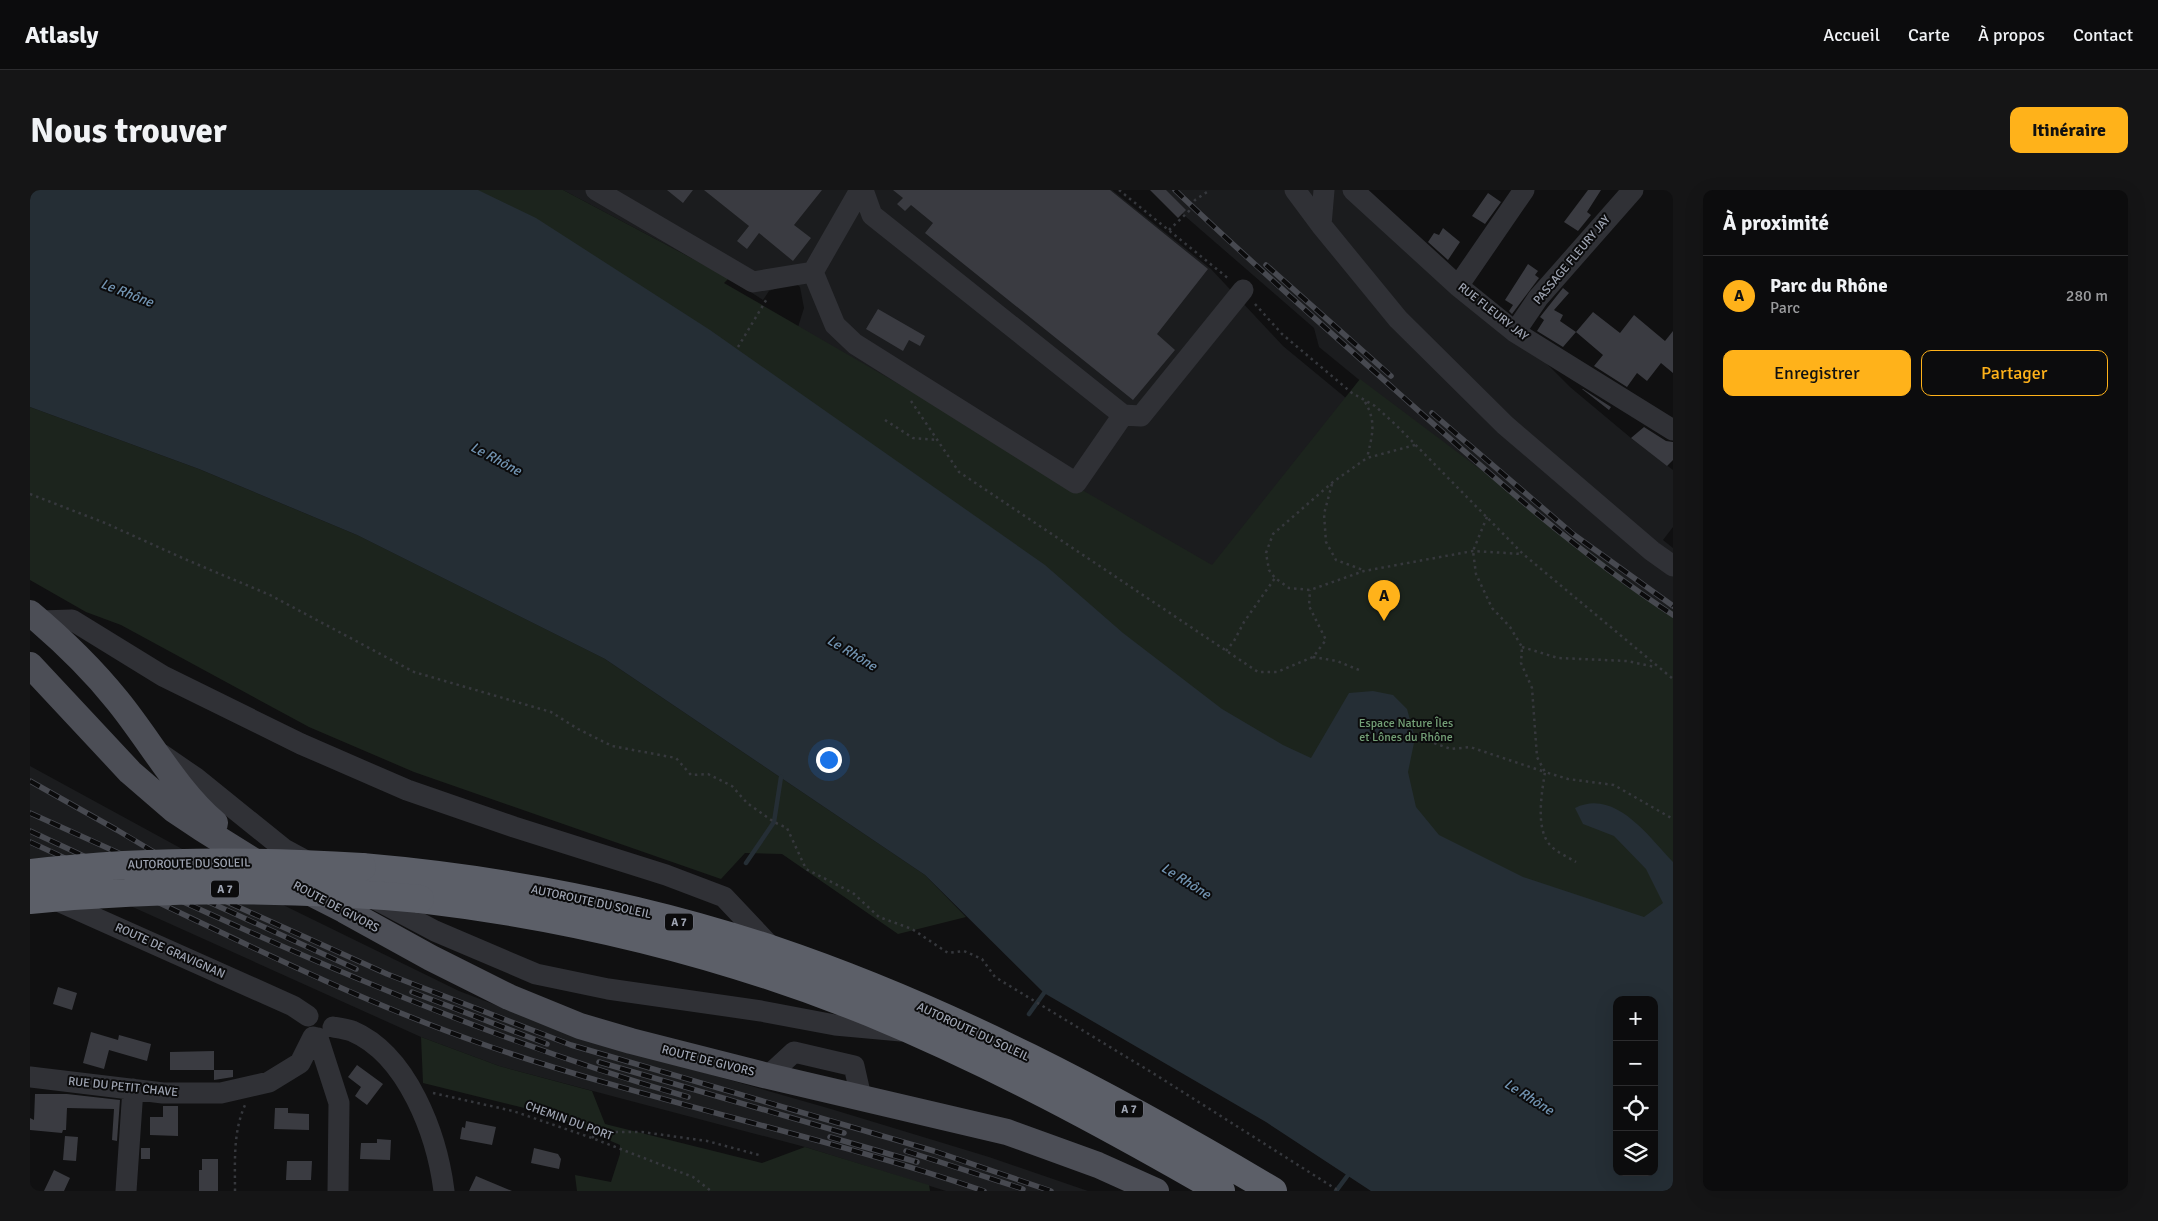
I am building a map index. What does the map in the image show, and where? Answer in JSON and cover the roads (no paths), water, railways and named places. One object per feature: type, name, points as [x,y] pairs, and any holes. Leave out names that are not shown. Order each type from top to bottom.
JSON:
[{"type":"highway","name":"AUTOROUTE DU SOLEIL","points":[[30,873],[167,863],[266,862],[362,867],[437,875],[570,897],[670,920],[774,950],[898,996],[1032,1059],[1134,1112],[1273,1191]]},
{"type":"highway","name":"AUTOROUTE DU SOLEIL","points":[[30,900],[133,892],[224,889],[294,890],[420,899],[560,921],[664,945],[793,985],[915,1032],[1090,1118],[1221,1191]]},
{"type":"main road","name":"ROUTE DE GIVORS","points":[[33,619],[83,662],[116,699],[197,807],[281,878]]},
{"type":"main road","name":"ROUTE DE GIVORS","points":[[30,665],[130,772],[152,792],[201,828],[281,878],[431,958],[530,1006],[580,1026],[631,1042],[1007,1132],[1098,1165],[1156,1191]]},
{"type":"main road","points":[[152,792],[166,786],[172,774]]},
{"type":"street","points":[[596,190],[754,282],[813,272]]},
{"type":"street","points":[[813,272],[861,190]]},
{"type":"street","points":[[861,190],[872,215],[1123,415],[1141,416],[1243,290]]},
{"type":"street","points":[[1295,190],[1398,319],[1505,424],[1645,545],[1673,566]]},
{"type":"street","points":[[1322,225],[1324,190]]},
{"type":"street","name":"RUE FLEURY JAY","points":[[1353,190],[1458,286],[1515,332],[1673,430]]},
{"type":"street","points":[[1458,286],[1524,190]]},
{"type":"street","name":"PASSAGE FLEURY JAY","points":[[1515,332],[1538,298],[1633,190]]},
{"type":"street","points":[[813,272],[835,325],[855,344],[1076,483],[1123,415]]},
{"type":"street","points":[[33,619],[72,620],[162,676],[301,744],[406,790],[514,827],[666,874],[724,897],[774,950]]},
{"type":"street","points":[[155,750],[196,778],[284,849],[434,931],[523,970],[608,989],[770,1013],[836,1025],[915,1032]]},
{"type":"street","name":"ROUTE DE GRAVIGNAN","points":[[30,889],[284,1002],[308,1016],[305,1025],[307,1031],[322,1034]]},
{"type":"street","points":[[338,1191],[339,1103],[322,1034],[351,1030],[371,1042],[390,1059],[414,1096],[437,1151],[444,1191]]},
{"type":"street","name":"RUE DU PETIT CHAVE","points":[[30,1077],[162,1093],[221,1093],[268,1082],[300,1063],[322,1034]]},
{"type":"street","points":[[126,1191],[133,1089]]},
{"type":"water","name":"Le Rhône","points":[[30,190],[478,190],[536,218],[710,330],[1045,565],[1123,633],[1222,709],[1283,745],[1311,758],[1349,693],[1373,691],[1393,695],[1407,709],[1415,738],[1408,772],[1416,807],[1439,835],[1523,877],[1644,917],[1663,903],[1646,869],[1614,836],[1583,824],[1575,808],[1590,804],[1604,804],[1617,809],[1642,828],[1673,862],[1673,1191],[1371,1191],[1266,1122],[1044,993],[925,875],[605,659],[357,535],[199,469],[30,407]]},
{"type":"waterway","points":[[746,863],[774,822],[781,777]]},
{"type":"waterway","points":[[1029,1014],[1044,993]]},
{"type":"waterway","points":[[1336,1191],[1348,1175]]},
{"type":"railway","points":[[1175,190],[1283,290],[1495,478],[1599,563],[1673,615]]},
{"type":"railway","points":[[1266,265],[1391,376]]},
{"type":"railway","points":[[1432,413],[1573,534],[1673,606]]},
{"type":"railway","points":[[30,781],[226,895]]},
{"type":"railway","points":[[30,813],[387,974],[571,1045],[934,1151],[1051,1191]]},
{"type":"railway","points":[[30,831],[191,906],[436,1011],[603,1071],[688,1097]]},
{"type":"railway","points":[[30,842],[371,1001],[488,1046],[549,1066],[861,1153],[984,1191]]},
{"type":"railway","points":[[106,855],[356,969]]},
{"type":"railway","points":[[412,992],[547,1044]]},
{"type":"railway","points":[[599,1062],[844,1133]]},
{"type":"railway","points":[[830,1137],[917,1162]]},
{"type":"railway","points":[[906,1151],[1023,1189]]},
{"type":"place","name":"Parc du Rhône","points":[[1384,621]]},
{"type":"park label","name":"Espace Nature Îles et Lônes du Rhône","points":[[1406,730]]}]
